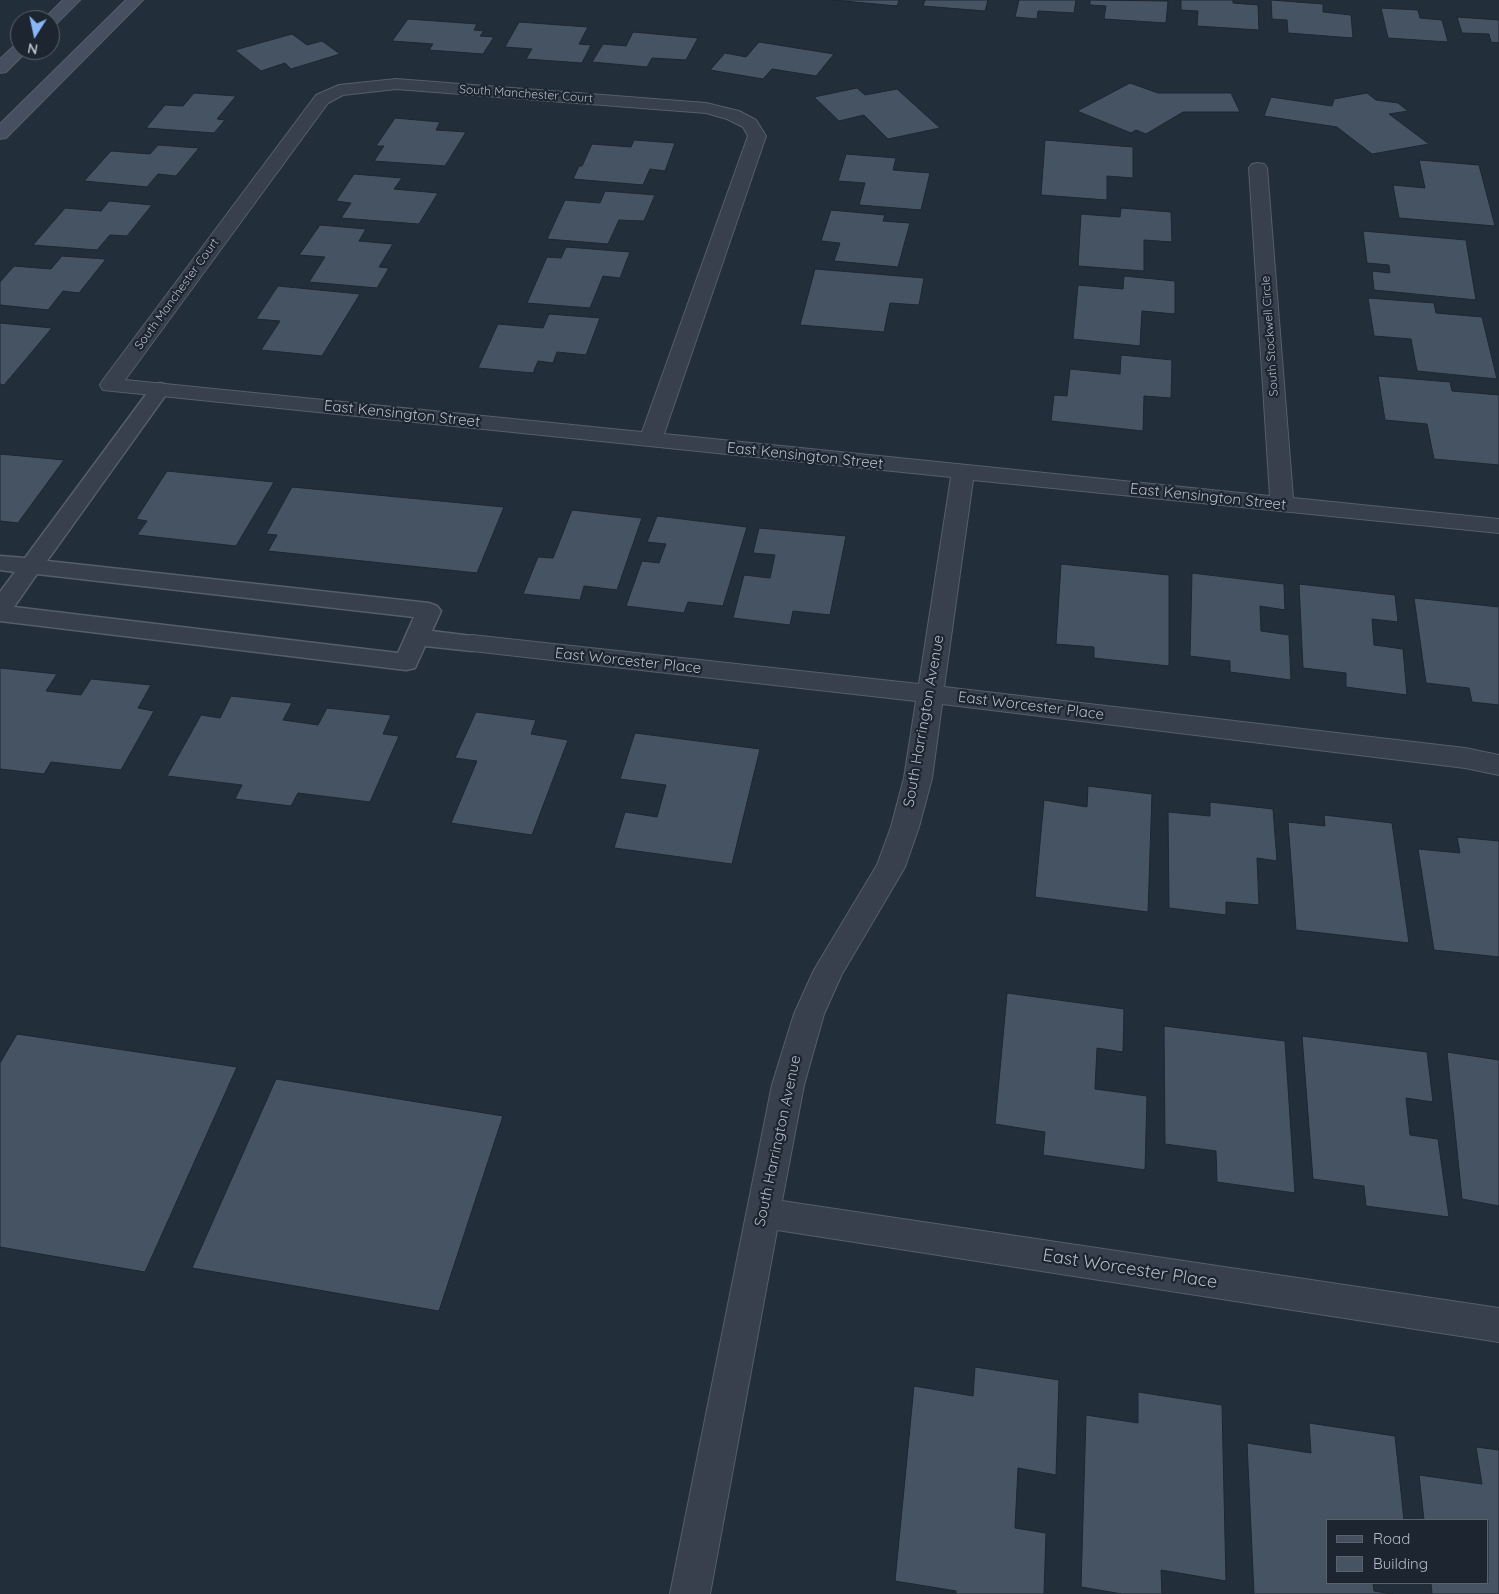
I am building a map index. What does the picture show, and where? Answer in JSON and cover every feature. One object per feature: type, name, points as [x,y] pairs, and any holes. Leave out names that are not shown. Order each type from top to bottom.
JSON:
[{"type":"main road","points":[[60,11],[72,0]]},
{"type":"main road","points":[[0,134],[135,0]]},
{"type":"main road","points":[[0,68],[10,58]]},
{"type":"street","name":"South Manchester Court","points":[[111,385],[305,120],[322,100],[339,90],[396,84],[706,108],[734,115],[750,124],[757,136],[651,439]]},
{"type":"street","name":"South Stockwell Circle","points":[[1258,168],[1282,504]]},
{"type":"street","name":"East Kensington Street","points":[[111,385],[1499,526]]},
{"type":"street","name":"South Harrington Avenue","points":[[690,1594],[788,1085],[809,1014],[829,970],[891,867],[905,827],[918,778],[963,472]]},
{"type":"street","name":"East Worcester Place","points":[[472,643],[931,694],[1465,758],[1499,765]]},
{"type":"street","name":"East Worcester Place","points":[[762,1213],[1499,1325]]},
{"type":"lane","points":[[0,563],[30,566],[429,611],[406,662],[0,611],[30,566],[160,389]]},
{"type":"lane","points":[[417,637],[472,643]]},
{"type":"building","points":[[833,0],[899,0],[897,6]]},
{"type":"building","points":[[925,0],[988,0],[985,11],[923,6]]},
{"type":"building","points":[[1019,0],[1076,0],[1074,13],[1038,11],[1037,19],[1015,17]]},
{"type":"building","points":[[1090,0],[1168,1],[1166,23],[1104,19],[1106,6],[1090,5]]},
{"type":"building","points":[[1181,0],[1233,0],[1233,3],[1258,5],[1259,30],[1197,26],[1198,11],[1181,10]]},
{"type":"building","points":[[1271,0],[1323,4],[1323,12],[1351,15],[1353,38],[1288,33],[1287,20],[1272,19]]},
{"type":"building","points":[[1381,8],[1418,10],[1420,18],[1442,20],[1448,42],[1388,38]]},
{"type":"building","points":[[1457,17],[1499,20],[1499,43],[1491,42],[1489,34],[1462,33]]},
{"type":"building","points":[[408,19],[477,24],[474,30],[484,31],[480,36],[494,37],[483,54],[429,50],[433,44],[392,41]]},
{"type":"building","points":[[519,22],[588,27],[579,44],[591,45],[582,63],[526,59],[532,49],[505,47]]},
{"type":"building","points":[[633,32],[698,38],[686,60],[652,58],[647,67],[592,62],[603,44],[626,46]]},
{"type":"building","points":[[292,34],[307,45],[322,41],[340,54],[291,69],[285,63],[261,71],[235,50]]},
{"type":"building","points":[[759,42],[834,54],[816,76],[772,69],[763,79],[710,70],[725,53],[746,57]]},
{"type":"building","points":[[1130,83],[1158,93],[1231,93],[1240,112],[1183,112],[1146,134],[1136,130],[1131,133],[1077,111]]},
{"type":"building","points":[[857,88],[865,95],[897,89],[940,128],[888,139],[864,115],[839,121],[814,97]]},
{"type":"building","points":[[194,93],[236,96],[217,119],[225,120],[214,133],[146,128],[165,105],[183,106]]},
{"type":"building","points":[[1367,93],[1376,100],[1398,103],[1408,111],[1389,114],[1429,144],[1372,154],[1337,127],[1264,116],[1271,97],[1332,106],[1334,99]]},
{"type":"building","points":[[395,118],[440,122],[436,130],[466,132],[445,166],[374,161],[384,146],[376,146]]},
{"type":"building","points":[[634,140],[675,143],[665,171],[650,169],[643,185],[573,179],[579,166],[582,166],[592,144],[631,147]]},
{"type":"building","points":[[1045,140],[1133,147],[1133,178],[1107,176],[1107,200],[1041,195]]},
{"type":"building","points":[[158,145],[199,148],[176,176],[158,174],[147,187],[84,181],[111,151],[150,154]]},
{"type":"building","points":[[846,154],[896,158],[893,170],[930,173],[921,210],[859,205],[865,183],[838,181]]},
{"type":"building","points":[[1419,160],[1479,165],[1495,226],[1399,218],[1393,185],[1425,188]]},
{"type":"building","points":[[354,174],[402,178],[394,189],[438,193],[419,224],[341,218],[351,203],[336,201]]},
{"type":"building","points":[[605,191],[655,195],[644,221],[619,220],[608,244],[547,239],[565,200],[600,203]]},
{"type":"building","points":[[109,201],[152,205],[127,236],[110,235],[97,250],[33,245],[65,208],[101,211]]},
{"type":"building","points":[[1121,208],[1171,212],[1172,242],[1144,240],[1144,271],[1078,266],[1081,214],[1120,217]]},
{"type":"building","points":[[831,210],[885,215],[883,221],[910,223],[898,267],[834,261],[840,243],[821,241]]},
{"type":"building","points":[[320,225],[366,229],[359,241],[393,244],[379,267],[389,268],[377,288],[309,282],[325,257],[299,255]]},
{"type":"building","points":[[1363,231],[1466,240],[1476,300],[1374,290],[1372,271],[1390,273],[1389,265],[1367,263]]},
{"type":"building","points":[[566,247],[630,252],[620,278],[603,276],[590,308],[527,303],[547,257],[561,258]]},
{"type":"building","points":[[62,256],[106,259],[79,293],[63,291],[48,310],[0,305],[0,282],[14,266],[51,269]]},
{"type":"building","points":[[815,269],[924,278],[919,305],[890,303],[884,332],[800,325]]},
{"type":"building","points":[[1124,276],[1175,281],[1175,314],[1142,311],[1140,346],[1073,339],[1078,285],[1123,289]]},
{"type":"building","points":[[278,286],[360,294],[322,356],[261,350],[280,321],[256,319]]},
{"type":"building","points":[[1368,298],[1434,303],[1436,313],[1482,317],[1497,379],[1417,371],[1411,339],[1374,336]]},
{"type":"building","points":[[549,314],[600,318],[586,355],[557,352],[553,363],[538,361],[533,373],[478,368],[498,324],[543,328]]},
{"type":"building","points":[[0,323],[52,328],[4,385],[0,384]]},
{"type":"building","points":[[1121,355],[1172,360],[1171,398],[1144,396],[1143,431],[1051,421],[1054,395],[1067,396],[1070,369],[1120,374]]},
{"type":"building","points":[[1378,376],[1450,382],[1452,391],[1499,395],[1499,465],[1434,459],[1427,424],[1385,420]]},
{"type":"building","points":[[0,454],[64,460],[18,523],[0,521]]},
{"type":"building","points":[[167,471],[274,482],[236,546],[137,535],[147,521],[136,519]]},
{"type":"building","points":[[292,487],[504,507],[477,573],[268,551],[277,535],[266,534]]},
{"type":"building","points":[[572,510],[642,518],[617,590],[584,586],[580,600],[523,594],[538,557],[553,558]]},
{"type":"building","points":[[657,516],[747,527],[723,606],[688,602],[684,613],[626,606],[642,561],[659,563],[666,544],[647,542]]},
{"type":"building","points":[[759,528],[846,536],[830,615],[793,611],[790,625],[733,618],[744,575],[770,578],[775,555],[753,553]]},
{"type":"building","points":[[1061,564],[1169,575],[1169,666],[1094,658],[1094,647],[1056,644]]},
{"type":"building","points":[[1192,573],[1284,584],[1285,610],[1260,606],[1261,631],[1289,635],[1291,680],[1230,672],[1230,661],[1190,656]]},
{"type":"building","points":[[1299,584],[1395,595],[1398,622],[1372,619],[1374,645],[1403,649],[1407,695],[1346,687],[1346,673],[1303,668]]},
{"type":"building","points":[[1414,598],[1499,607],[1499,705],[1472,702],[1469,688],[1426,683]]},
{"type":"building","points":[[0,668],[57,674],[46,691],[81,695],[91,679],[151,685],[138,708],[154,711],[121,770],[51,762],[44,774],[0,769]]},
{"type":"building","points":[[231,696],[292,703],[283,720],[318,725],[327,708],[391,715],[383,734],[399,736],[370,802],[298,793],[291,806],[235,799],[242,785],[167,776],[201,715],[220,718]]},
{"type":"building","points":[[476,712],[536,720],[531,734],[568,740],[532,835],[451,823],[477,761],[455,758]]},
{"type":"building","points":[[635,733],[760,749],[732,864],[614,848],[625,812],[657,817],[666,785],[620,779]]},
{"type":"building","points":[[1088,786],[1152,794],[1148,912],[1035,897],[1044,800],[1087,807]]},
{"type":"building","points":[[1210,802],[1273,809],[1277,861],[1257,858],[1259,905],[1226,902],[1226,915],[1169,908],[1168,812],[1210,816]]},
{"type":"building","points":[[1324,815],[1392,823],[1409,943],[1296,930],[1288,822],[1325,826]]},
{"type":"building","points":[[1457,837],[1499,841],[1499,957],[1434,950],[1418,849],[1460,853]]},
{"type":"building","points":[[1007,993],[1124,1009],[1123,1052],[1097,1048],[1095,1089],[1147,1096],[1145,1170],[1043,1155],[1045,1132],[995,1124]]},
{"type":"building","points":[[1164,1026],[1285,1041],[1295,1193],[1217,1182],[1216,1151],[1165,1144]]},
{"type":"building","points":[[17,1034],[237,1067],[145,1272],[0,1247],[0,1063]]},
{"type":"building","points":[[1302,1036],[1427,1052],[1433,1102],[1406,1098],[1410,1135],[1438,1139],[1449,1217],[1366,1206],[1364,1186],[1313,1179]]},
{"type":"building","points":[[1447,1052],[1499,1060],[1499,1206],[1462,1199]]},
{"type":"building","points":[[276,1079],[503,1116],[439,1311],[192,1268]]},
{"type":"building","points":[[975,1367],[1059,1380],[1056,1475],[1018,1468],[1015,1528],[1046,1533],[1044,1594],[956,1594],[956,1591],[895,1581],[914,1386],[973,1396]]},
{"type":"building","points":[[1138,1392],[1222,1405],[1226,1581],[1161,1570],[1162,1594],[1122,1594],[1081,1587],[1086,1415],[1138,1423]]},
{"type":"building","points":[[1309,1423],[1395,1436],[1404,1519],[1326,1519],[1326,1584],[1373,1584],[1374,1591],[1393,1594],[1254,1594],[1247,1443],[1311,1453]]},
{"type":"building","points":[[1476,1447],[1499,1450],[1499,1594],[1432,1594],[1431,1584],[1489,1584],[1489,1519],[1424,1519],[1419,1475],[1482,1484]]}]
